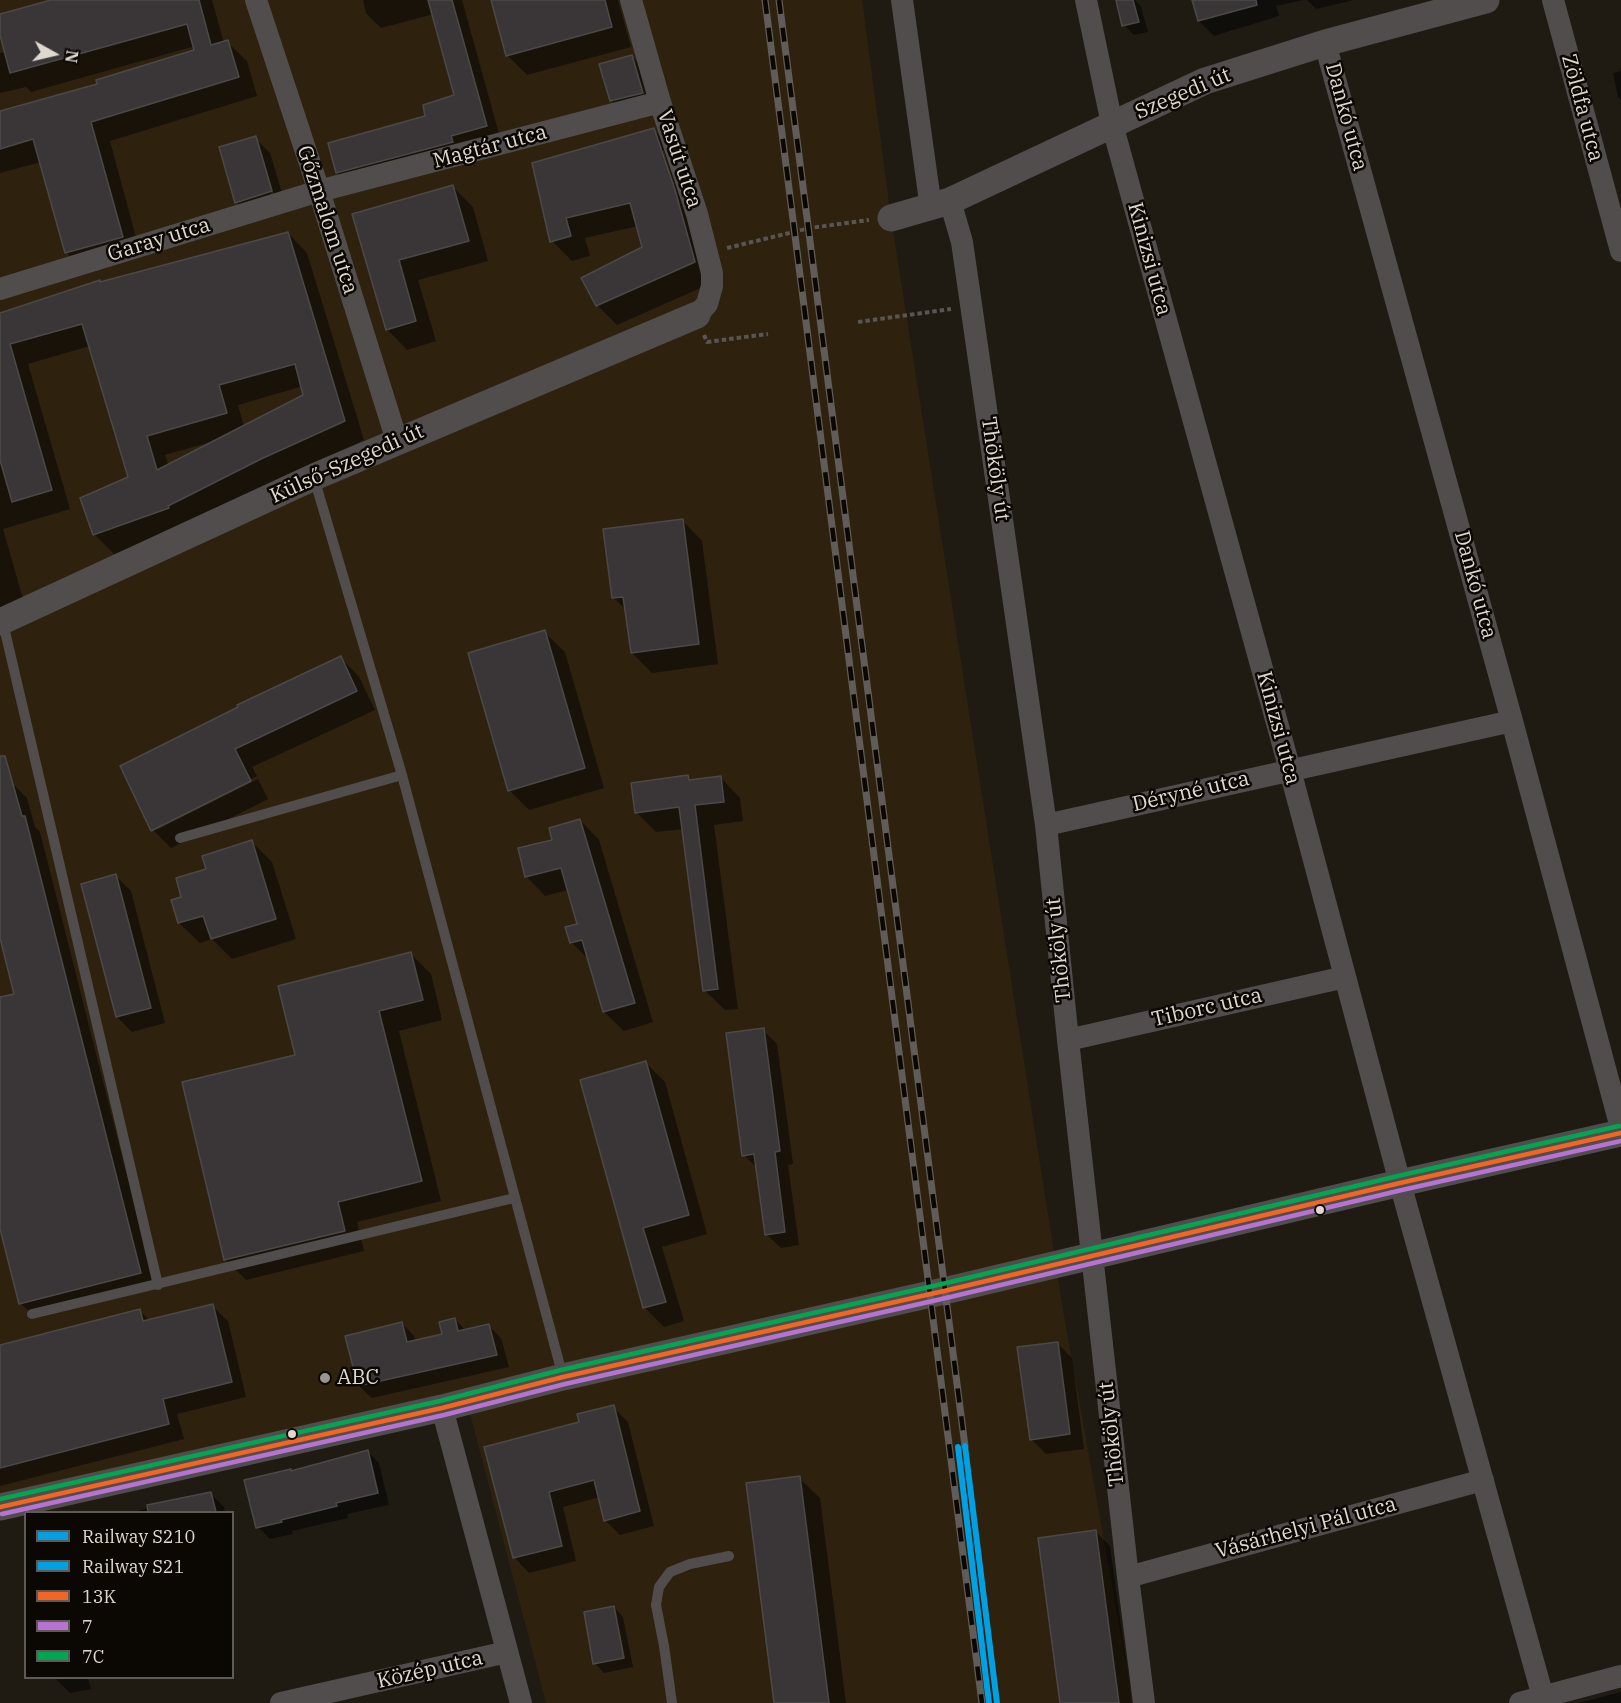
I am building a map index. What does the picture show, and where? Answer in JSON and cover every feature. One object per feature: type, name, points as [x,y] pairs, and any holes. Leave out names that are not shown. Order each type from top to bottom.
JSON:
[{"type":"street","name":"Gőzmalom utca","points":[[256,0],[319,191],[397,441]]},
{"type":"street","name":"Vasút utca","points":[[631,0],[709,258],[712,286],[707,304],[697,315]]},
{"type":"street","points":[[902,0],[940,205]]},
{"type":"street","name":"Kinizsi utca","points":[[1086,0],[1112,124],[1290,770],[1400,1183],[1543,1697]]},
{"type":"street","name":"Szegedi út","points":[[891,218],[940,205],[1205,81],[1325,43],[1486,0]]},
{"type":"street","name":"Zöldfa utca","points":[[1553,0],[1621,250]]},
{"type":"street","name":"Dankó utca","points":[[1325,43],[1621,1128]]},
{"type":"street","name":"Magtár utca","points":[[319,191],[660,102]]},
{"type":"street","name":"Garay utca","points":[[0,289],[319,191]]},
{"type":"street","name":"Thököly út","points":[[940,205],[962,242],[1046,825],[1092,1257],[1144,1703]]},
{"type":"street","name":"Külső-Szegedi út","points":[[1,621],[314,477],[697,315]]},
{"type":"street","name":"Déryné utca","points":[[1046,825],[1512,722]]},
{"type":"street","name":"Tiborc utca","points":[[1068,1040],[1346,977]]},
{"type":"street","points":[[0,1507],[442,1408],[563,1377],[1092,1257],[1621,1133]]},
{"type":"street","points":[[442,1408],[521,1703]]},
{"type":"street","name":"Vásárhelyi Pál utca","points":[[1128,1577],[1483,1480]]},
{"type":"street","name":"Közép utca","points":[[281,1703],[507,1653]]},
{"type":"street","points":[[1520,1703],[1621,1677]]},
{"type":"lane","points":[[314,477],[402,775],[563,1377]]},
{"type":"lane","points":[[1,621],[158,1285]]},
{"type":"lane","points":[[180,838],[402,775]]},
{"type":"lane","points":[[32,1314],[514,1198]]},
{"type":"lane","points":[[672,1703],[656,1605],[659,1587],[670,1572],[690,1564],[729,1556]]},
{"type":"path","points":[[709,258],[729,247],[762,238],[810,228],[891,218]]},
{"type":"path","points":[[858,322],[972,306]]},
{"type":"path","points":[[707,342],[768,333]]},
{"type":"shaded area","points":[[0,0],[862,0],[891,218],[1064,1316],[1133,1703],[546,1703],[468,1406],[33,1511],[24,1511],[24,1513],[0,1519]]},
{"type":"building","points":[[51,0],[199,0],[211,45],[228,40],[239,77],[91,122],[123,237],[65,253],[33,139],[0,149],[0,111],[97,84],[96,80],[194,50],[187,24],[10,73],[0,35],[0,14]]},
{"type":"building","points":[[428,0],[452,0],[487,126],[451,136],[453,142],[336,173],[328,143],[425,116],[423,105],[454,95]]},
{"type":"building","points":[[491,0],[605,0],[612,27],[506,56]]},
{"type":"building","points":[[1116,0],[1133,0],[1139,22],[1122,26]]},
{"type":"building","points":[[1192,0],[1256,0],[1257,5],[1198,21]]},
{"type":"building","points":[[632,55],[643,93],[610,101],[599,64]]},
{"type":"building","points":[[654,128],[675,190],[695,262],[596,306],[581,278],[642,247],[630,203],[566,218],[571,236],[550,242],[532,163]]},
{"type":"building","points":[[256,136],[272,191],[235,203],[219,147]]},
{"type":"building","points":[[453,185],[469,241],[399,260],[416,321],[386,330],[352,214]]},
{"type":"building","points":[[288,232],[345,421],[261,459],[168,506],[169,508],[93,535],[80,498],[128,477],[82,324],[10,344],[52,490],[12,502],[0,460],[0,313],[100,280],[100,282]],"holes":[[[295,364],[303,395],[157,470],[147,436],[227,413],[219,385]]]},
{"type":"building","points":[[683,519],[699,644],[631,653],[623,597],[612,598],[603,529]]},
{"type":"building","points":[[545,630],[585,768],[508,791],[468,653]]},
{"type":"building","points":[[341,656],[357,691],[235,749],[251,781],[151,831],[120,766],[238,707],[237,705]]},
{"type":"building","points":[[0,756],[5,756],[22,816],[25,816],[141,1273],[19,1304],[0,1229],[0,997],[14,994],[0,938]]},
{"type":"building","points":[[688,775],[689,780],[721,776],[724,802],[695,805],[718,989],[703,991],[679,807],[635,813],[631,783]]},
{"type":"building","points":[[580,819],[635,1003],[603,1012],[582,940],[570,943],[565,927],[577,924],[561,868],[525,877],[518,848],[552,840],[549,828]]},
{"type":"building","points":[[252,840],[276,919],[211,939],[203,916],[178,923],[171,900],[181,897],[176,878],[206,869],[202,856]]},
{"type":"building","points":[[116,874],[151,1008],[116,1017],[81,884]]},
{"type":"building","points":[[411,952],[423,1000],[379,1011],[422,1181],[338,1202],[345,1231],[224,1260],[182,1082],[295,1055],[278,986]]},
{"type":"building","points":[[764,1028],[780,1151],[775,1152],[785,1232],[765,1235],[754,1154],[742,1156],[726,1033]]},
{"type":"building","points":[[646,1061],[689,1215],[643,1228],[666,1302],[643,1308],[580,1080]]},
{"type":"building","points":[[213,1304],[232,1382],[163,1399],[169,1424],[0,1468],[0,1345],[140,1309],[143,1321]]},
{"type":"building","points":[[455,1318],[458,1331],[489,1324],[497,1355],[358,1386],[345,1336],[402,1322],[407,1342],[442,1334],[439,1322]]},
{"type":"building","points":[[1058,1342],[1070,1434],[1030,1440],[1017,1347]]},
{"type":"building","points":[[614,1405],[640,1511],[604,1521],[594,1480],[549,1492],[562,1546],[513,1558],[484,1447],[579,1422],[577,1414]]},
{"type":"building","points":[[368,1450],[378,1493],[336,1503],[337,1506],[256,1528],[244,1480],[291,1469],[291,1471]]},
{"type":"building","points":[[800,1476],[829,1703],[774,1703],[746,1483]]},
{"type":"building","points":[[211,1492],[216,1511],[148,1511],[147,1505]]},
{"type":"building","points":[[1096,1530],[1119,1703],[1060,1703],[1038,1538]]},
{"type":"building","points":[[614,1606],[624,1658],[593,1664],[584,1612]]},
{"type":"railway","points":[[765,0],[982,1703]]},
{"type":"railway","points":[[779,0],[965,1446]]},
{"type":"rail line","name":"S210","points":[[965,1446],[997,1703]]},
{"type":"rail line","name":"S21","points":[[958,1447],[989,1703]]},
{"type":"transit line","name":"7C","points":[[0,1499],[440,1401],[561,1370],[942,1284],[1619,1126]]},
{"type":"transit line","name":"13K","points":[[0,1507],[442,1408],[563,1377],[944,1291],[1621,1133]]},
{"type":"transit line","name":"7","points":[[2,1514],[444,1415],[565,1384],[1621,1141]]},
{"type":"place","name":"ABC","points":[[325,1378]]}]
